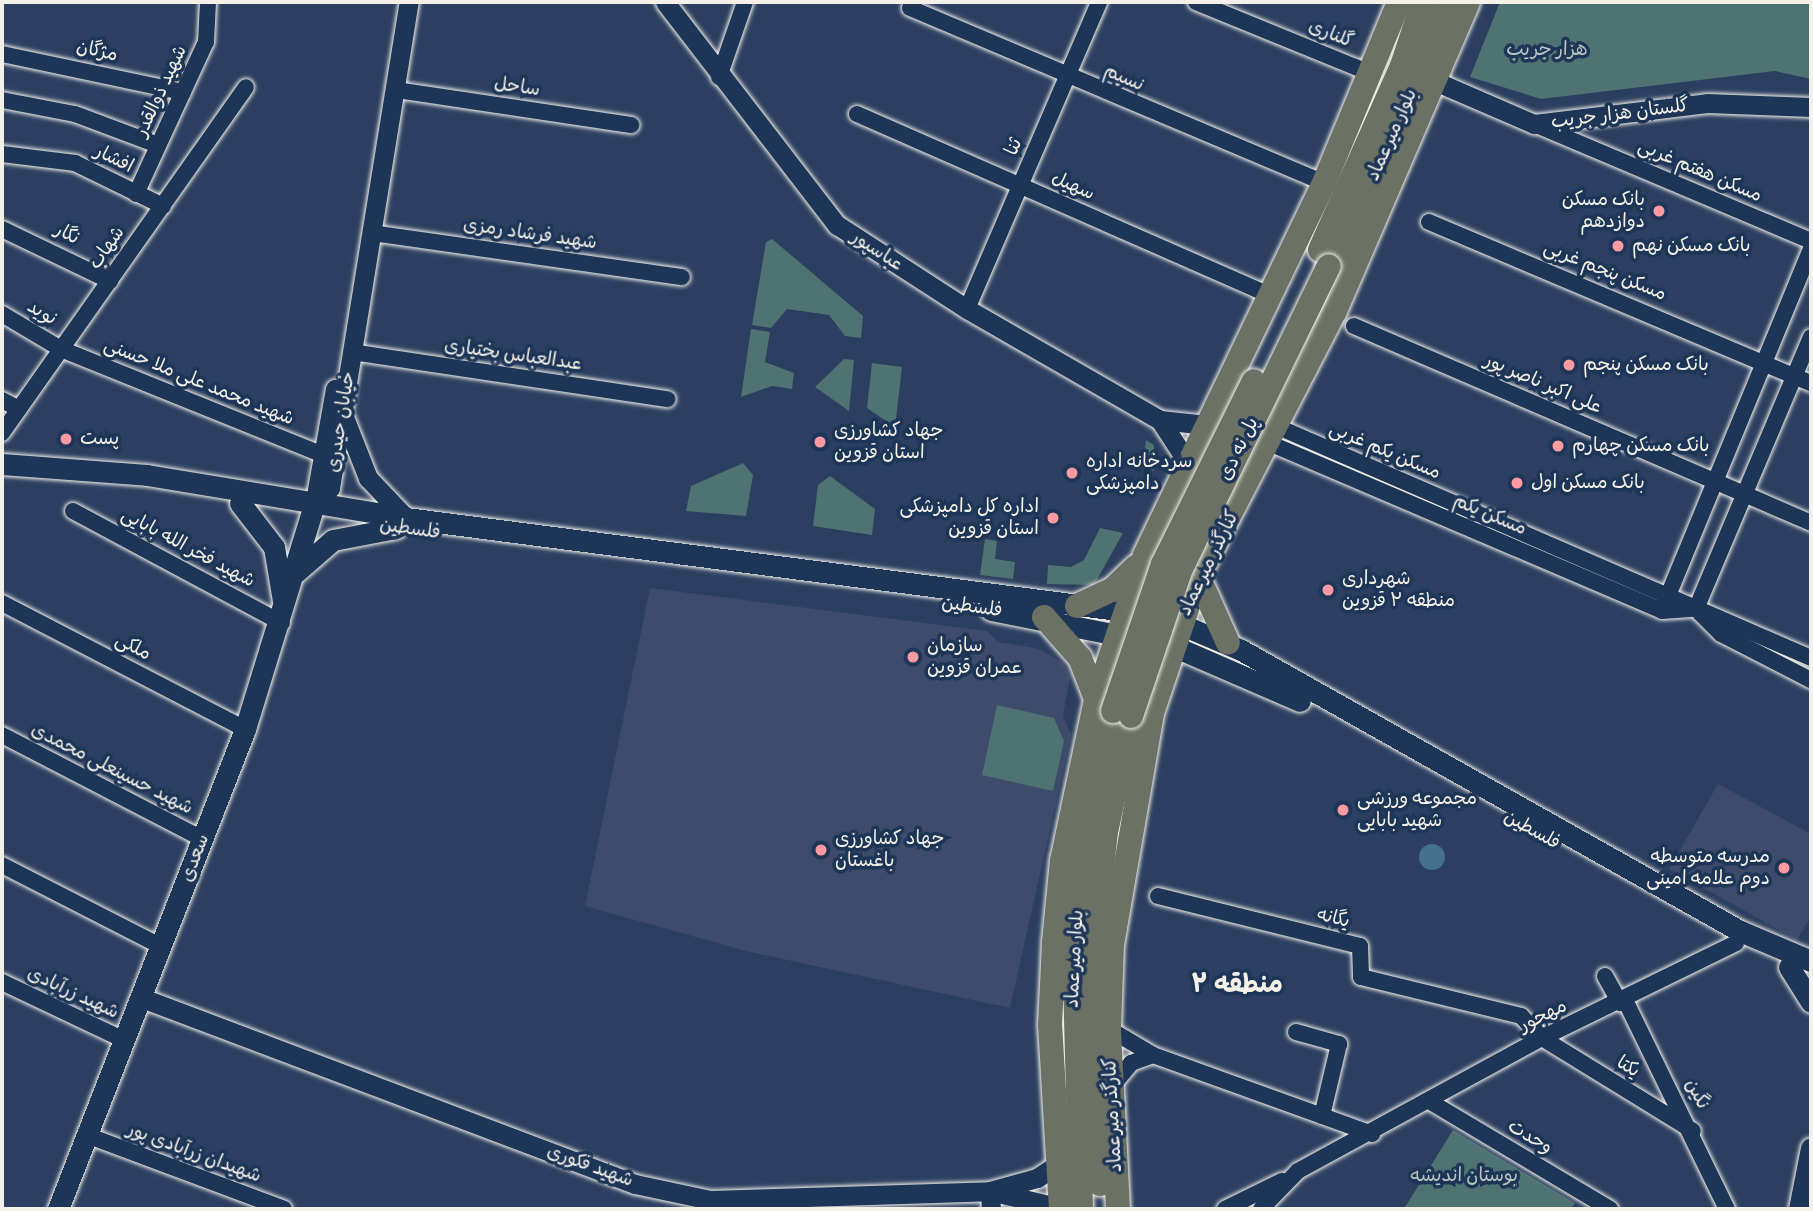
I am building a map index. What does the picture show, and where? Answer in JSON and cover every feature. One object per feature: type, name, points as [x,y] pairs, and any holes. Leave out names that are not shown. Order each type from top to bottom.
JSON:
[{"type":"main road","name":"کنارگذر میرعماد","points":[[1118,1209],[1109,1029],[1122,865],[1121,622],[1145,555],[1272,296],[1373,74],[1399,2]]},
{"type":"main road","name":"بلوار میرعماد","points":[[1320,267],[1402,66],[1423,2]]},
{"type":"main road","name":"بلوار میرعماد","points":[[1320,267],[1448,2]]},
{"type":"main road","name":"کنارگذر میرعماد","points":[[1068,1209],[1058,1164],[1050,1025],[1062,861],[1123,710],[1176,635],[1199,576],[1274,435],[1437,82],[1468,2]]},
{"type":"main road","name":"پل نه دی","points":[[1123,710],[1180,571],[1320,267]]},
{"type":"main road","name":"فلسطین","points":[[2,464],[58,470],[240,503],[313,508]]},
{"type":"main road","name":"فلسطین","points":[[58,470],[124,472],[401,523],[1044,617],[1121,622]]},
{"type":"main road","points":[[240,503],[274,547],[283,619]]},
{"type":"main road","name":"سعدی","points":[[58,1209],[89,1136],[245,729],[283,619],[313,508]]},
{"type":"main road","points":[[296,572],[333,540],[401,523]]},
{"type":"main road","name":"فلسطین","points":[[401,523],[1077,606],[1121,622],[1176,635],[1228,643],[1738,937]]},
{"type":"main road","points":[[1145,555],[1149,579],[1164,594],[1199,576],[1228,643]]},
{"type":"main road","points":[[1077,606],[1112,590],[1145,555]]},
{"type":"main road","points":[[1044,617],[1123,710]]},
{"type":"main road","name":"فلسطین","points":[[1176,635],[1738,937],[1802,960],[1811,976]]},
{"type":"main road","name":"بلوار میرعماد","points":[[1068,1209],[1074,943],[1087,830],[1123,710]]},
{"type":"main road","name":"بلوار میرعماد","points":[[1102,1209],[1092,1087],[1093,944],[1123,710]]},
{"type":"main road","points":[[1802,960],[1811,1002]]},
{"type":"main road","points":[[1799,1209],[1811,1148]]},
{"type":"street","name":"خیابان حیدری","points":[[313,508],[321,454],[351,312],[400,2]]},
{"type":"street","name":"خیابان حیدری","points":[[313,508],[330,488],[397,90],[409,2]]},
{"type":"street","points":[[719,77],[745,2]]},
{"type":"street","name":"ثنا","points":[[967,309],[1098,2]]},
{"type":"street","name":"گلناری","points":[[1196,2],[1373,74]]},
{"type":"street","name":"شهید ذوالقدر","points":[[136,194],[206,43],[204,3]]},
{"type":"street","name":"عباسپور","points":[[671,5],[719,77],[837,225],[967,309],[1160,420]]},
{"type":"street","name":"نسیم","points":[[910,8],[1324,183]]},
{"type":"street","name":"مژگان","points":[[2,54],[183,92]]},
{"type":"street","name":"گلستان هزار جریب","points":[[1437,82],[1534,124],[1707,103],[1772,100],[1811,107]]},
{"type":"street","name":"شهاب","points":[[2,433],[246,87]]},
{"type":"street","name":"ساحل","points":[[397,90],[631,125]]},
{"type":"street","points":[[2,100],[75,114],[158,145]]},
{"type":"street","name":"سهیل","points":[[857,114],[1272,296]]},
{"type":"street","name":"مسکن هفتم غربی","points":[[1534,124],[1811,241]]},
{"type":"street","name":"افشار","points":[[2,154],[75,163],[163,206]]},
{"type":"street","name":"مسکن پنجم غربی","points":[[1429,222],[1765,359],[1811,383]]},
{"type":"street","name":"نگار","points":[[2,229],[110,281]]},
{"type":"street","name":"شهید فرشاد رمزی","points":[[372,233],[682,277]]},
{"type":"street","points":[[1661,611],[1811,248]]},
{"type":"street","name":"نوید","points":[[2,314],[61,349]]},
{"type":"street","name":"علی اکبر ناصر پور","points":[[1354,326],[1811,523]]},
{"type":"street","points":[[1696,609],[1811,337]]},
{"type":"street","name":"شهید محمد علی ملا حسنی","points":[[61,349],[321,454]]},
{"type":"street","name":"عبدالعباس بختیاری","points":[[352,352],[667,399]]},
{"type":"street","points":[[2,400],[19,409]]},
{"type":"street","points":[[343,416],[368,478],[401,523]]},
{"type":"street","points":[[1160,420],[1207,425]]},
{"type":"street","points":[[1160,420],[1188,463]]},
{"type":"street","name":"مسکن یکم غربی","points":[[1274,435],[1352,460],[1669,594],[1696,609]]},
{"type":"street","name":"مسکن یکم","points":[[1274,435],[1345,476],[1661,611],[1696,609]]},
{"type":"street","points":[[1345,476],[1352,460]]},
{"type":"street","name":"شهید فخر الله بابایی","points":[[74,511],[283,619]]},
{"type":"street","name":"ملکی","points":[[2,603],[245,729]]},
{"type":"street","points":[[1696,609],[1811,658]]},
{"type":"street","points":[[1696,609],[1721,634],[1811,680]]},
{"type":"street","name":"شهید حسینعلی محمدی","points":[[2,735],[203,839]]},
{"type":"street","points":[[2,865],[162,947]]},
{"type":"street","name":"یگانه","points":[[1158,895],[1360,946],[1361,977],[1521,1016],[1542,1038]]},
{"type":"street","name":"مهجور","points":[[1261,1209],[1291,1178],[1542,1038],[1622,1002],[1738,937]]},
{"type":"street","name":"نگین","points":[[1605,976],[1693,1132],[1727,1209]]},
{"type":"street","name":"شهید زرآبادی","points":[[2,982],[126,1041]]},
{"type":"street","name":"شهید فکوری","points":[[142,998],[635,1184],[708,1205],[990,1200],[1037,1178],[1058,1164]]},
{"type":"street","points":[[1109,1029],[1153,1055],[1372,1133]]},
{"type":"street","points":[[1296,1032],[1339,1044],[1322,1116]]},
{"type":"street","name":"یکتا","points":[[1542,1038],[1693,1132]]},
{"type":"street","points":[[1110,1089],[1125,1067],[1153,1055]]},
{"type":"street","name":"وحدت","points":[[1429,1101],[1610,1209]]},
{"type":"street","name":"شهیدان زرآبادی پور","points":[[89,1136],[284,1209]]},
{"type":"street","points":[[1225,1209],[1291,1178]]},
{"type":"street","points":[[990,1200],[1068,1209]]},
{"type":"shaded area","name":"جهاد کشاورزی باغستان","points":[[650,588],[987,631],[998,642],[1040,649],[1063,663],[1070,676],[1063,716],[1071,735],[1010,1008],[746,951],[585,906]]},
{"type":"shaded area","points":[[1718,784],[1811,834],[1811,916],[1797,940],[1669,869]]},
{"type":"shaded area","points":[[1432,844],[1441,848],[1445,857],[1441,866],[1432,870],[1423,866],[1419,857],[1423,848]]},
{"type":"green space","name":"هزار جریب","points":[[1500,2],[1811,2],[1811,79],[1775,71],[1541,99],[1470,77]]},
{"type":"green space","points":[[772,239],[863,316],[861,338],[845,336],[829,315],[787,309],[771,328],[752,325],[766,242]]},
{"type":"green space","points":[[751,329],[770,332],[765,362],[794,373],[792,389],[772,386],[741,397]]},
{"type":"green space","points":[[844,359],[854,360],[849,411],[815,387]]},
{"type":"green space","points":[[872,363],[902,367],[895,427],[867,408]]},
{"type":"green space","points":[[1146,440],[1154,445],[1154,471],[1126,466],[1127,457],[1143,461]]},
{"type":"green space","points":[[743,463],[753,475],[746,516],[686,511],[691,486]]},
{"type":"green space","points":[[830,476],[875,509],[872,535],[813,526],[818,485]]},
{"type":"green space","points":[[1100,528],[1123,533],[1094,585],[1047,584],[1048,565],[1071,567],[1084,560]]},
{"type":"green space","points":[[985,539],[997,541],[995,559],[1015,562],[1013,579],[980,575]]},
{"type":"green space","points":[[997,705],[1054,718],[1064,741],[1053,791],[982,775]]},
{"type":"green space","name":"بوستان اندیشه","points":[[1453,1130],[1575,1203],[1571,1209],[1404,1209]]},
{"type":"place","name":"بانک مسکن دوازدهم","points":[[1659,211]]},
{"type":"place","name":"بانک مسکن نهم","points":[[1618,246]]},
{"type":"place","name":"بانک مسکن پنجم","points":[[1569,365]]},
{"type":"place","name":"پست","points":[[66,439]]},
{"type":"place","name":"جهاد کشاورزی استان قزوین","points":[[820,442]]},
{"type":"place","name":"بانک مسکن چهارم","points":[[1558,446]]},
{"type":"place","name":"سردخانه اداره دامپزشکی","points":[[1072,473]]},
{"type":"place","name":"بانک مسکن اول","points":[[1517,483]]},
{"type":"place","name":"اداره کل دامپزشکی استان قزوین","points":[[1053,518]]},
{"type":"place","name":"شهرداری منطقه ۲ قزوین","points":[[1328,590]]},
{"type":"place","name":"سازمان عمران قزوین","points":[[913,657]]},
{"type":"place","name":"مجموعه ورزشی شهید بابایی","points":[[1343,810]]},
{"type":"place","name":"جهاد کشاورزی باغستان","points":[[821,850]]},
{"type":"place","name":"مدرسه متوسطه دوم علامه امینی","points":[[1784,868]]},
{"type":"district","name":"منطقه ۲","points":[[1237,985]]}]
